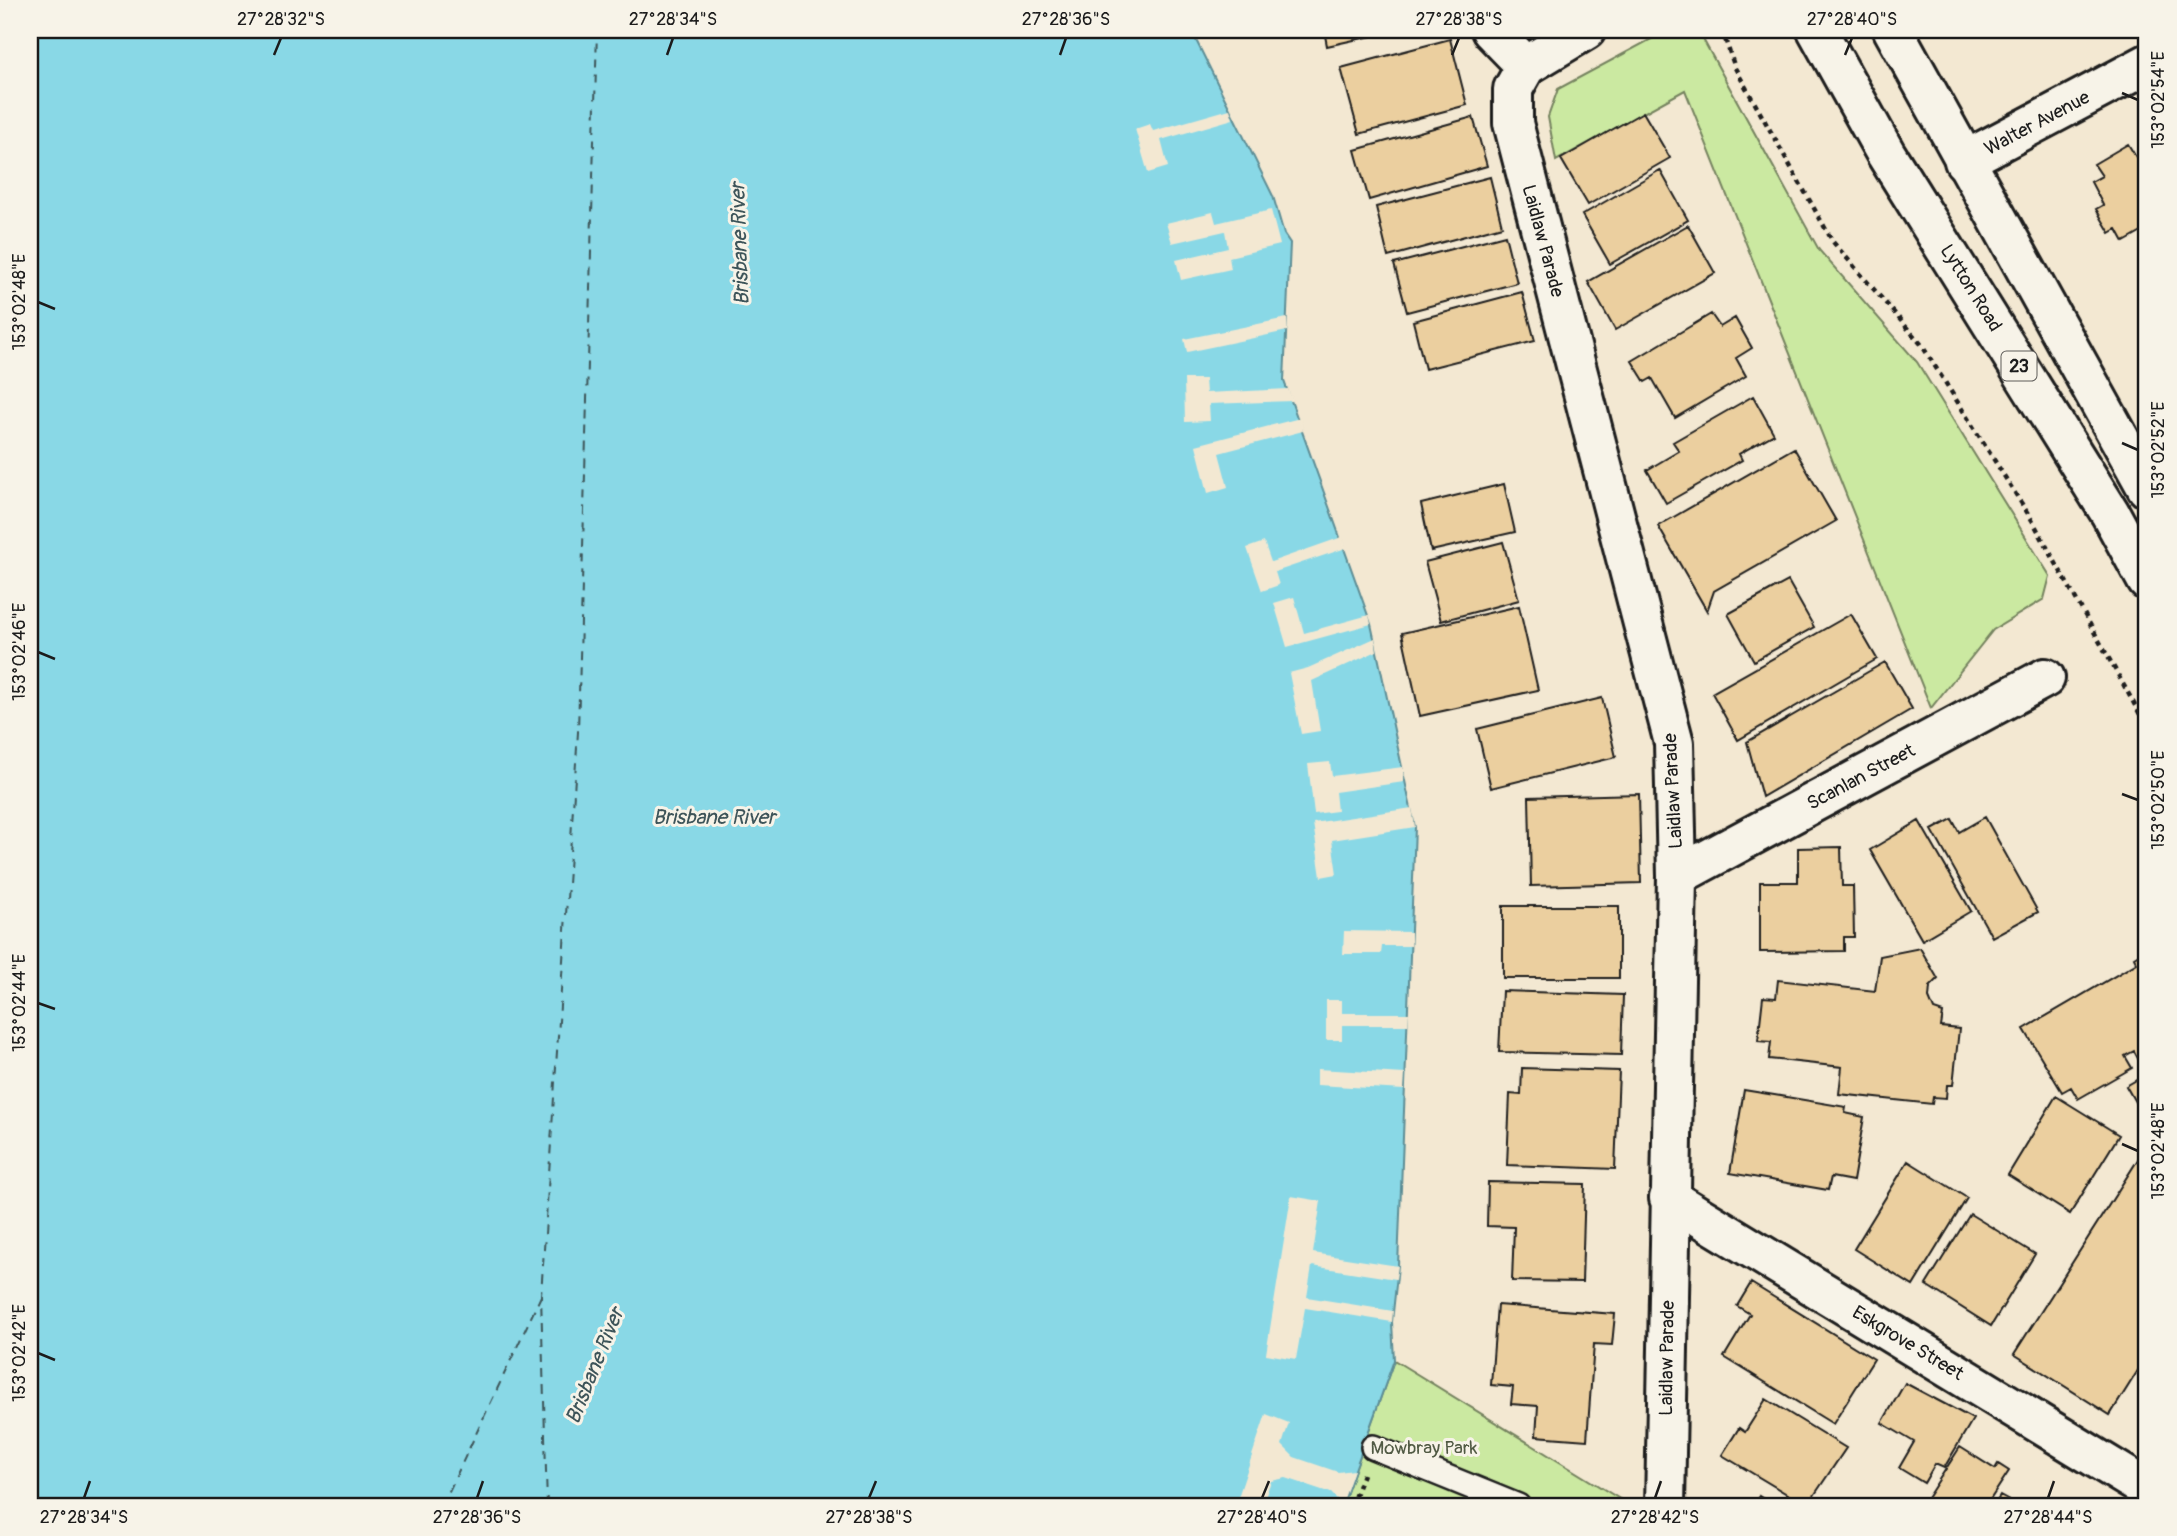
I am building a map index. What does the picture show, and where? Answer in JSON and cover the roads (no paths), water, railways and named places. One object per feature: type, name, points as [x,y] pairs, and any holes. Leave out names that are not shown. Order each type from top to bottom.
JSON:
[{"type":"street","points":[[1491,30],[1526,66],[1586,30]]},
{"type":"street","name":"Lytton Road","points":[[1817,30],[1886,154],[2110,513],[2147,581]]},
{"type":"street","points":[[1893,30],[2147,488]]},
{"type":"street","name":"Walter Avenue","points":[[1964,161],[2147,64]]},
{"type":"street","name":"Laidlaw Parade","points":[[1526,66],[1513,89],[1513,123],[1674,743],[1677,876],[1665,1506]]},
{"type":"street","name":"Scanlan Street","points":[[1677,876],[2045,678]]},
{"type":"street","name":"Eskgrove Street","points":[[1669,1198],[2147,1489]]},
{"type":"lane","points":[[1373,1447],[1518,1506]]},
{"type":"water","name":"Brisbane River","points":[[30,30],[1191,30],[1273,196],[1284,234],[1290,243],[1284,381],[1371,624],[1415,827],[1398,1266],[1392,1322],[1394,1360],[1342,1506],[30,1506]]},
{"type":"park label","name":"Mowbray Park","points":[[1424,1448]]}]
